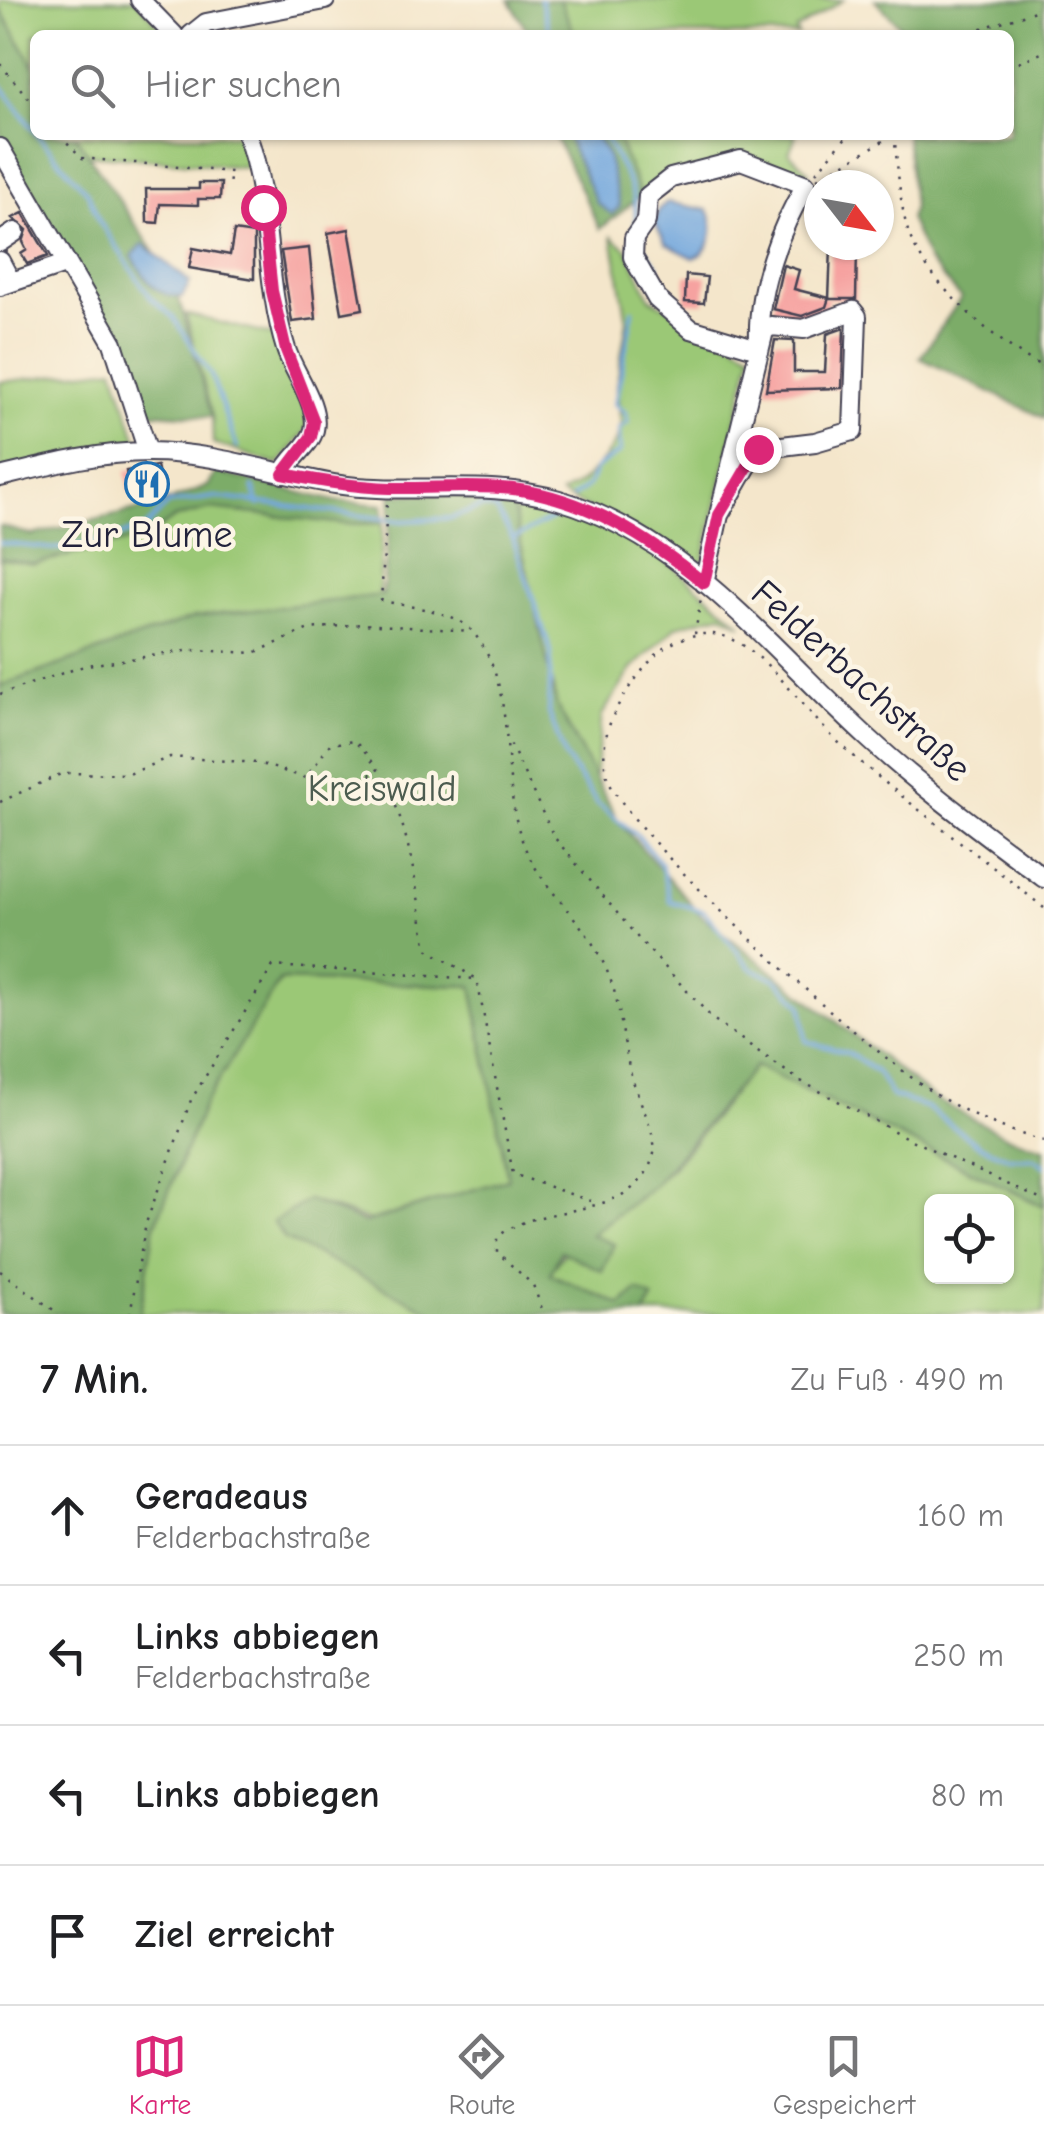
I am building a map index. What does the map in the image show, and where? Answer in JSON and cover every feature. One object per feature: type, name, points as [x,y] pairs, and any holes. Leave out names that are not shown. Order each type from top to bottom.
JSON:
[{"type":"street","points":[[140,0],[169,30]]},
{"type":"street","points":[[197,30],[206,23],[325,0]]},
{"type":"street","points":[[248,140],[262,188],[272,291],[286,350],[314,422],[311,437],[283,474]]},
{"type":"street","points":[[0,148],[113,344],[148,452]]},
{"type":"street","points":[[759,344],[705,336],[678,322],[640,274],[632,257],[634,238],[646,220],[648,196],[671,178],[741,160],[804,184]]},
{"type":"street","points":[[704,583],[759,344],[763,297],[787,218],[804,188]]},
{"type":"street","points":[[0,262],[6,284],[65,264]]},
{"type":"street","points":[[719,515],[758,449],[815,442],[853,431],[857,316],[853,310],[804,330],[771,326],[759,344]]},
{"type":"street","name":"Felderbachstraße","points":[[0,477],[55,463],[148,452],[216,458],[338,485],[515,490],[561,500],[616,522],[664,551],[704,583],[870,740],[1044,878]]},
{"type":"path","points":[[976,30],[1044,8]]},
{"type":"path","points":[[1014,63],[1044,52]]},
{"type":"path","points":[[0,64],[30,100]]},
{"type":"path","points":[[65,140],[82,158],[231,172],[229,186]]},
{"type":"path","points":[[819,170],[844,140]]},
{"type":"path","points":[[832,170],[885,140]]},
{"type":"path","points":[[895,140],[908,233],[924,263],[960,305],[1044,367]]},
{"type":"path","points":[[387,508],[381,600],[451,616],[472,631],[496,682],[505,734],[506,772],[525,848],[540,876],[595,946],[620,1000],[630,1070],[656,1147],[648,1170],[623,1192],[507,1228],[497,1238],[498,1252],[533,1285],[544,1314]]},
{"type":"path","points":[[694,636],[704,583]]},
{"type":"path","points":[[0,694],[87,665],[193,650],[254,652],[310,630],[362,624],[472,631]]},
{"type":"path","points":[[1044,908],[838,742],[752,651],[727,636],[694,636],[659,652],[611,717],[602,746],[606,777],[634,818],[785,970],[937,1096],[1007,1131],[1044,1141]]},
{"type":"path","points":[[505,734],[554,837],[638,938],[713,1019],[797,1079],[909,1139],[1044,1201]]},
{"type":"path","points":[[0,802],[63,774],[129,774],[170,757],[258,763],[306,778],[330,744],[354,740],[375,760],[398,810],[427,948],[477,979],[513,1174],[594,1203]]},
{"type":"path","points":[[130,1314],[146,1223],[191,1100],[273,966],[477,979]]},
{"type":"path","points":[[0,1271],[59,1314]]},
{"type":"green space","points":[[0,0],[137,0],[163,30],[30,30],[30,60],[0,9]]},
{"type":"green space","points":[[509,0],[560,0],[573,30],[527,30]]},
{"type":"green space","points":[[560,0],[843,0],[796,30],[573,30]]},
{"type":"green space","points":[[875,0],[1044,0],[1044,418],[920,358],[961,298],[928,261],[909,219],[913,207],[906,140],[1014,140],[1014,30],[904,30]]},
{"type":"green space","points":[[0,9],[30,60],[30,140],[78,140],[174,281],[212,417],[139,412],[114,341],[0,138]]},
{"type":"green space","points":[[78,140],[245,140],[255,168],[86,154]]},
{"type":"green space","points":[[556,140],[618,140],[641,196],[600,229]]},
{"type":"green space","points":[[618,140],[794,140],[789,153],[807,170],[801,175],[739,154],[641,196]]},
{"type":"green space","points":[[612,237],[627,249],[650,298],[752,353],[703,561],[695,564],[561,494],[582,482],[603,460],[617,440],[621,422],[616,389],[627,320]]},
{"type":"green space","points":[[186,314],[279,337],[311,424],[278,465],[213,443],[212,417]]},
{"type":"green space","points":[[114,368],[138,444],[0,470],[0,382]]},
{"type":"green space","points":[[216,472],[335,501],[383,505],[383,523],[346,524],[211,509],[174,518],[149,536],[34,564],[0,558],[0,526],[32,535],[158,505],[208,486]]},
{"type":"green space","name":"Kreiswald","points":[[392,494],[510,494],[557,706],[619,822],[702,916],[935,1099],[1006,1136],[1044,1148],[1044,1206],[755,1066],[654,1185],[591,1235],[614,1244],[602,1271],[561,1251],[550,1274],[621,1305],[637,1290],[653,1298],[644,1314],[437,1314],[285,1239],[273,1222],[308,1200],[365,1223],[508,1179],[472,986],[280,980],[204,1104],[155,1225],[140,1314],[0,1314],[0,686],[195,617],[383,595]]},
{"type":"green space","points":[[510,494],[614,529],[658,554],[742,625],[721,614],[677,626],[632,669],[602,715],[595,778],[557,707]]},
{"type":"green space","points":[[211,508],[346,524],[383,523],[379,592],[383,595],[195,617],[0,686],[0,558],[34,564],[149,536],[174,518]]},
{"type":"green space","points":[[280,980],[472,986],[508,1179],[370,1221],[308,1200],[285,1239],[437,1314],[140,1314],[154,1228],[204,1104]]},
{"type":"green space","points":[[755,1066],[1044,1207],[1044,1314],[644,1314],[653,1299],[621,1305],[550,1274],[570,1248],[641,1196],[694,1142]]},
{"type":"water","points":[[568,140],[598,140],[607,155],[620,206],[612,214],[597,203]]},
{"type":"water","points":[[667,202],[708,210],[711,237],[705,250],[694,258],[666,244],[655,223],[659,209]]},
{"type":"water","points":[[143,244],[190,282],[182,297],[157,290],[146,279],[132,256]]},
{"type":"building","points":[[199,183],[221,183],[220,199],[198,199],[198,205],[160,204],[158,223],[147,222],[146,189],[199,189]]},
{"type":"building","points":[[23,213],[48,256],[27,264],[21,254],[27,250],[23,242],[27,230],[13,218]]},
{"type":"building","points":[[349,229],[363,309],[342,313],[328,233]]},
{"type":"building","points":[[234,231],[254,234],[254,279],[189,268],[193,248],[230,255]]},
{"type":"building","points":[[309,248],[316,319],[292,322],[281,251]]},
{"type":"building","points":[[830,260],[857,260],[856,299],[829,299]]},
{"type":"building","points":[[783,265],[799,270],[794,289],[829,298],[826,307],[802,316],[773,309]]},
{"type":"building","points":[[686,275],[707,277],[704,303],[685,302]]},
{"type":"building","points":[[844,328],[842,388],[766,390],[775,340],[794,341],[794,372],[825,372],[827,334]]},
{"type":"building","points":[[157,466],[161,488],[129,493],[126,471]]},
{"type":"waterway","points":[[541,0],[549,30]]},
{"type":"waterway","points":[[0,84],[30,125]]},
{"type":"waterway","points":[[41,140],[88,193],[99,221],[151,298],[173,317],[211,375],[237,447]]},
{"type":"waterway","points":[[607,140],[631,189],[635,224]]},
{"type":"waterway","points":[[642,246],[658,267]]},
{"type":"waterway","points":[[573,497],[588,486],[596,468],[620,452],[619,429],[628,422],[625,412],[615,404],[633,310]]},
{"type":"waterway","points":[[253,487],[259,505]]},
{"type":"waterway","points":[[0,543],[55,549],[103,541],[145,528],[168,504],[215,497],[402,521],[451,518],[482,507],[496,509],[513,539],[551,652],[549,713],[565,757],[598,804],[638,836],[661,864],[670,901],[704,911],[751,968],[777,980],[802,1005],[806,1041],[848,1053],[877,1072],[892,1096],[926,1107],[979,1145],[1010,1158],[1035,1159],[1044,1166]]},
{"type":"waterway","points":[[513,539],[555,517],[563,508]]},
{"type":"place","name":"Zur Blume","points":[[147,484]]},
{"type":"route","points":[[263,207],[272,291],[286,350],[314,422],[311,437],[288,462],[283,474],[338,485],[475,487],[515,490],[561,500],[616,522],[664,551],[704,583],[719,515],[758,449]]}]
